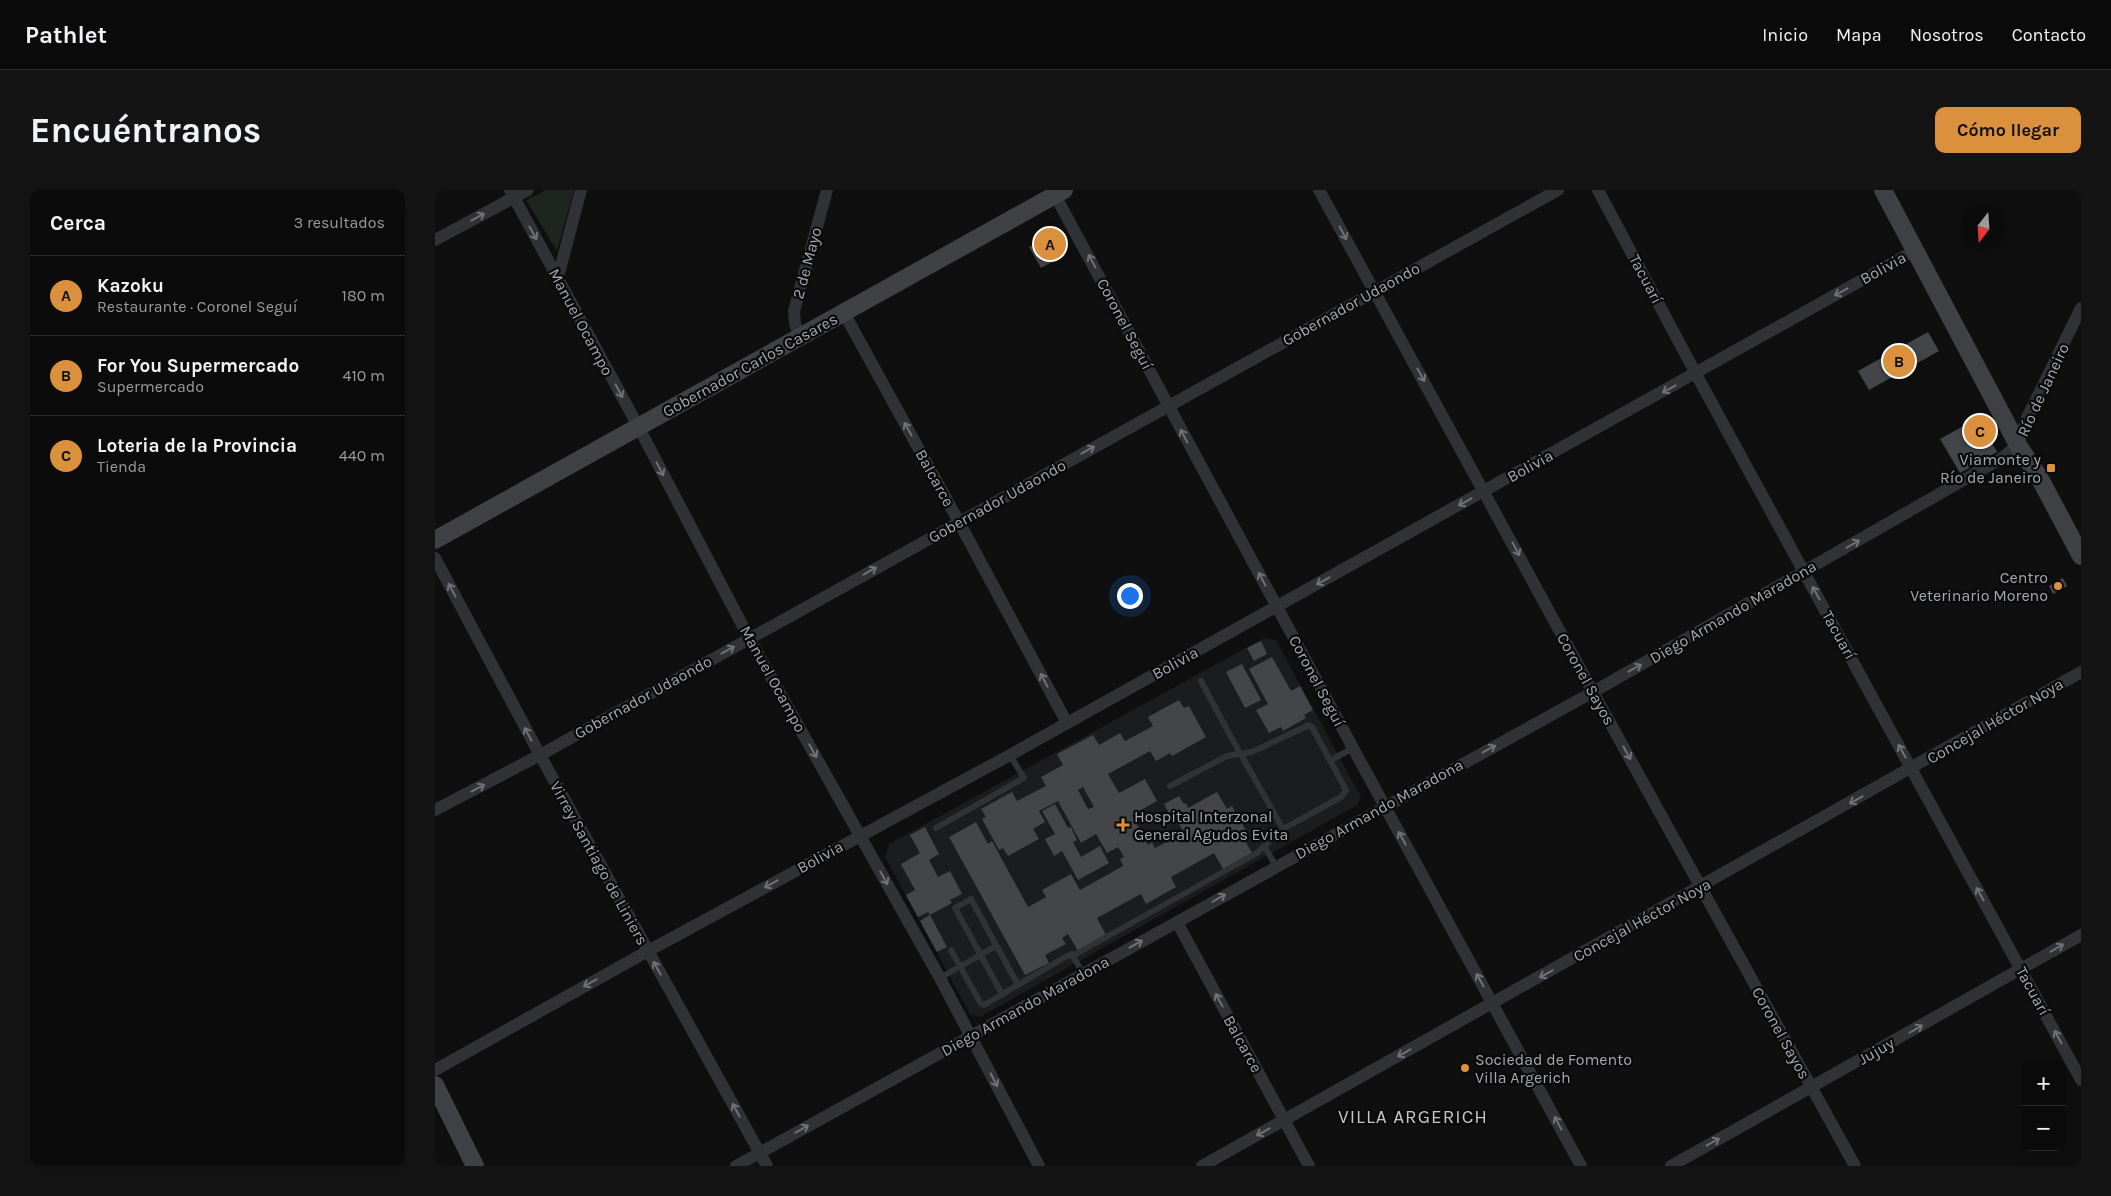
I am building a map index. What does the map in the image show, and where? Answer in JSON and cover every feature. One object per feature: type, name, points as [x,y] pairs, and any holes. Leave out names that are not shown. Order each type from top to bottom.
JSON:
[{"type":"street","points":[[435,240],[512,194],[528,190]]},
{"type":"street","points":[[558,277],[581,190]]},
{"type":"street","name":"2 de Mayo","points":[[800,337],[795,324],[794,311],[827,190]]},
{"type":"street","name":"Coronel Sayos","points":[[1319,190],[1855,1166]]},
{"type":"street","name":"Gobernador Udaondo","points":[[435,810],[540,755],[1558,190]]},
{"type":"street","name":"Tacuarí","points":[[1598,190],[1696,374],[2081,1080]]},
{"type":"street","points":[[1883,190],[2017,444],[2039,477],[2081,556]]},
{"type":"street","name":"Gobernador Carlos Casares","points":[[435,540],[1060,192]]},
{"type":"street","name":"Coronel Seguí","points":[[1060,192],[1168,405],[1581,1166]]},
{"type":"street","name":"Manuel Ocampo","points":[[512,194],[638,426],[749,638],[972,1036],[1039,1166]]},
{"type":"street","name":"Bolivia","points":[[435,1070],[648,951],[1010,755],[1914,251]]},
{"type":"street","name":"Río de Janeiro","points":[[2017,444],[2026,420],[2077,325],[2081,308]]},
{"type":"street","name":"Balcarce","points":[[844,313],[1067,723]]},
{"type":"street","name":"Diego Armando Maradona","points":[[736,1166],[1275,866],[1593,692],[2002,458],[2017,444]]},
{"type":"street","name":"Virrey Santiago de Liniers","points":[[435,558],[540,755],[767,1166]]},
{"type":"street","name":"Concejal Héctor Noya","points":[[1202,1166],[1912,769],[2081,672]]},
{"type":"street","name":"Balcarce","points":[[1177,922],[1309,1166]]},
{"type":"street","name":"Jujuy","points":[[1671,1166],[2081,935]]},
{"type":"street","points":[[435,1085],[475,1166]]},
{"type":"lane","points":[[1201,681],[1283,829]]},
{"type":"lane","points":[[951,950],[982,1005],[1257,853],[1283,829],[1344,794],[1345,786],[1312,727],[1309,725],[1252,752],[1227,756],[1170,786]]},
{"type":"lane","points":[[1331,760],[1353,748]]},
{"type":"lane","points":[[936,828],[1024,778],[1010,755]]},
{"type":"lane","points":[[1264,846],[1275,866]]},
{"type":"lane","points":[[1002,994],[955,908],[971,900],[1018,985]]},
{"type":"lane","points":[[940,978],[996,946]]},
{"type":"lane","points":[[1072,954],[1083,974]]},
{"type":"shaded area","points":[[546,190],[574,190],[557,251],[526,200]]},
{"type":"shaded area","name":"Hospital Interzonal General Agudos Evita","points":[[1264,638],[1276,640],[1361,797],[1357,805],[980,1017],[970,1014],[885,857],[889,844]]},
{"type":"building","points":[[1052,235],[1063,256],[1041,268],[1029,247]]},
{"type":"building","points":[[1928,332],[1939,351],[1869,390],[1858,371]]},
{"type":"building","points":[[1978,418],[1997,452],[1960,473],[1940,439]]},
{"type":"building","name":"Centro Veterinario Moreno","points":[[2063,578],[2067,586],[2053,594],[2049,586]]},
{"type":"building","points":[[1261,641],[1267,654],[1254,661],[1247,648]]},
{"type":"building","points":[[1272,657],[1291,691],[1300,686],[1313,710],[1304,715],[1306,718],[1283,731],[1281,727],[1269,733],[1256,710],[1268,704],[1249,669]]},
{"type":"building","points":[[1242,664],[1261,700],[1245,708],[1226,672]]},
{"type":"building","points":[[1179,700],[1184,708],[1189,706],[1206,737],[1172,756],[1170,753],[1156,761],[1150,751],[1108,774],[1119,793],[1145,779],[1157,801],[1132,815],[1148,845],[1152,842],[1155,848],[1184,833],[1175,817],[1172,819],[1164,804],[1179,796],[1188,808],[1217,792],[1227,809],[1232,806],[1248,834],[1243,837],[1252,853],[1223,869],[1214,853],[1171,877],[1176,887],[1146,904],[1141,894],[1097,918],[1106,935],[1078,951],[1068,934],[1062,938],[1066,944],[1045,955],[1049,963],[1025,975],[949,837],[976,822],[988,844],[992,841],[1028,907],[1046,897],[1042,890],[1071,874],[1080,890],[1123,866],[1120,859],[1124,857],[1118,847],[1107,853],[1096,834],[1081,843],[1058,801],[1039,811],[1045,822],[1033,829],[1039,839],[1008,856],[1003,848],[999,850],[982,819],[986,817],[981,809],[1012,792],[1017,801],[1046,786],[1041,777],[1063,765],[1057,754],[1093,735],[1099,745],[1120,733],[1125,741],[1153,726],[1148,717]],"holes":[[[1083,787],[1094,807],[1088,809],[1078,790]]]},
{"type":"building","points":[[1055,804],[1068,828],[1071,827],[1077,840],[1073,842],[1081,857],[1100,846],[1109,863],[1078,880],[1062,851],[1054,856],[1045,839],[1055,834],[1042,811]]},
{"type":"building","points":[[925,827],[939,854],[929,860],[938,877],[950,871],[962,894],[950,900],[952,903],[930,915],[928,912],[918,917],[906,895],[915,890],[901,864],[920,853],[910,835]]},
{"type":"building","points":[[930,915],[947,947],[937,952],[920,921]]},
{"type":"place","name":"Kazoku","points":[[1050,244]]},
{"type":"place","name":"For You Supermercado","points":[[1899,361]]},
{"type":"place","name":"Loteria de la Provincia","points":[[1980,431]]},
{"type":"place","name":"Viamonte y Río de Janeiro","points":[[2051,468]]},
{"type":"place","name":"Centro Veterinario Moreno","points":[[2058,586]]},
{"type":"place","name":"Hospital Interzonal General Agudos Evita","points":[[1123,825]]},
{"type":"place","name":"Sociedad de Fomento Villa Argerich","points":[[1465,1068]]},
{"type":"district","name":"VILLA ARGERICH","points":[[1413,1117]]}]
